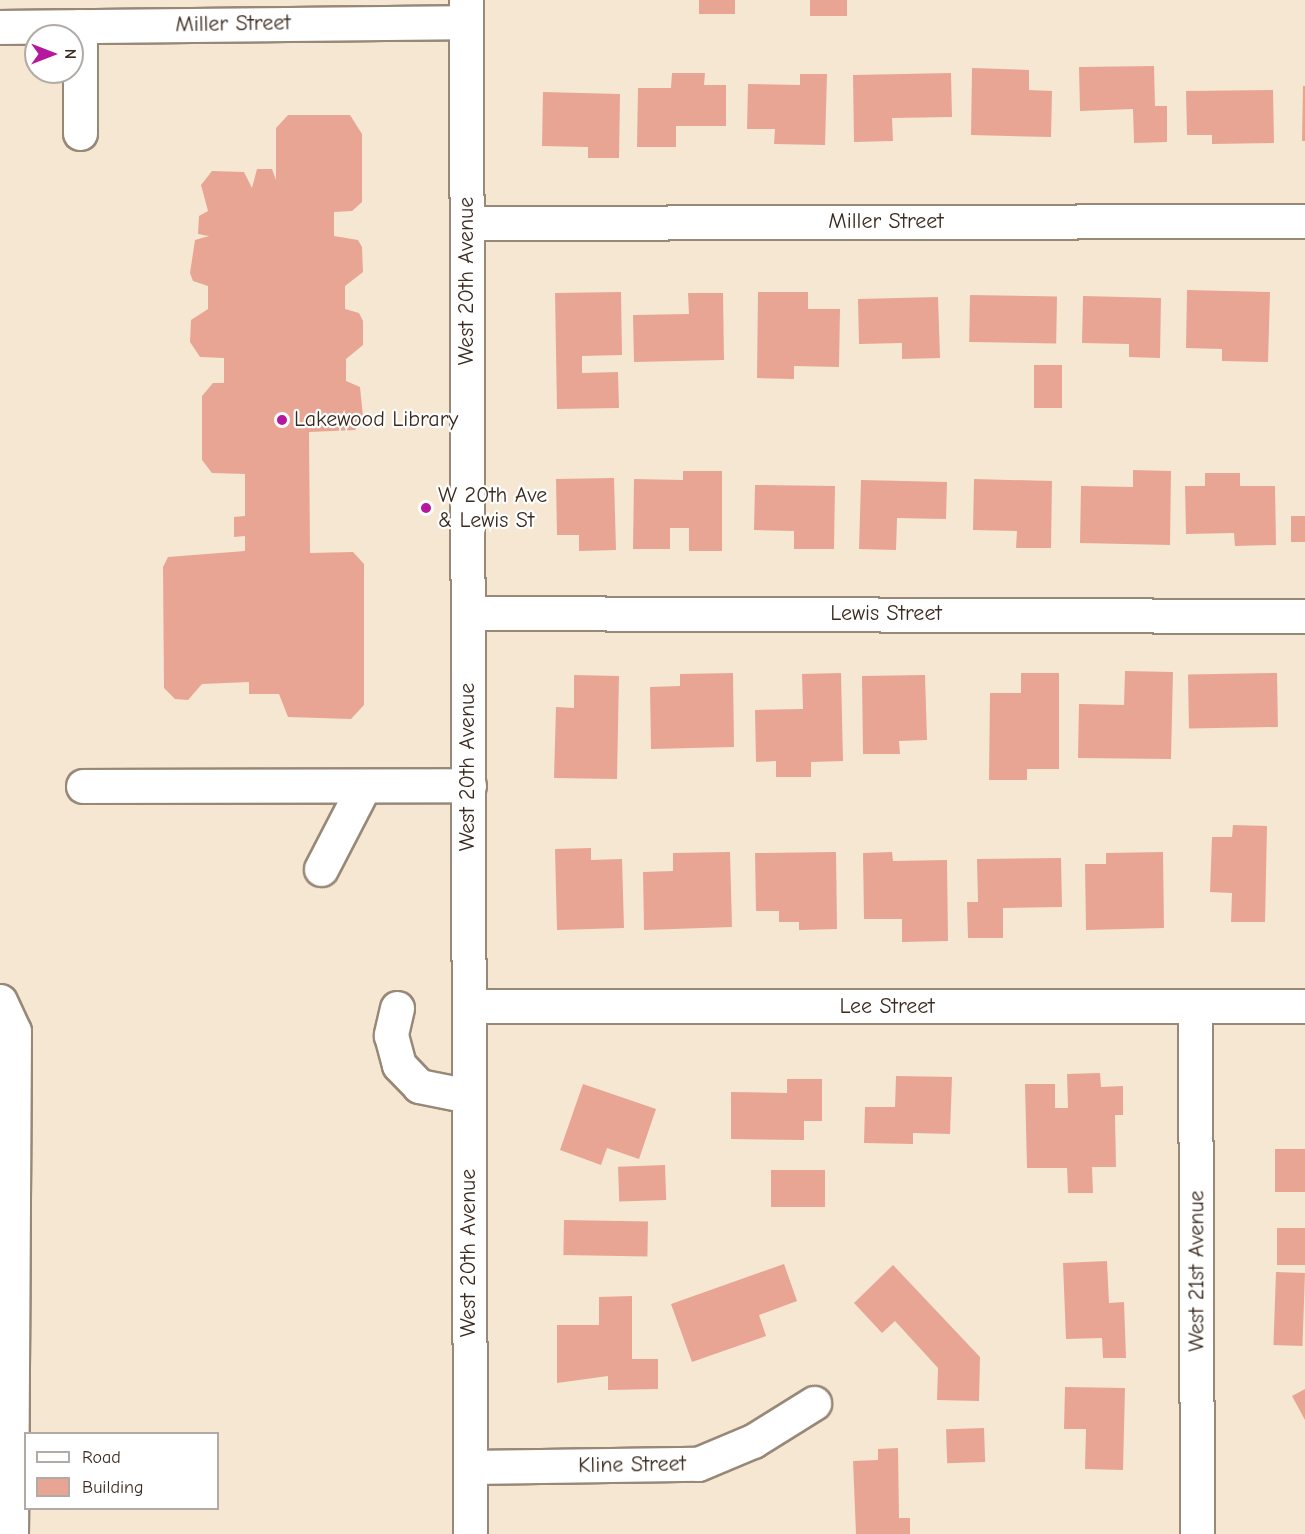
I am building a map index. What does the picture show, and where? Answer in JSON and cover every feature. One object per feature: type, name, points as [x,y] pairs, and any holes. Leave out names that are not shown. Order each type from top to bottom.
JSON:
[{"type":"street","name":"Miller Street","points":[[84,26],[466,11]]},
{"type":"street","name":"West 20th Avenue","points":[[466,11],[470,1534]]},
{"type":"street","name":"Miller Street","points":[[0,27],[24,27]]},
{"type":"street","points":[[80,84],[80,133]]},
{"type":"street","name":"Miller Street","points":[[467,223],[1305,221]]},
{"type":"street","name":"Lewis Street","points":[[468,613],[1305,616]]},
{"type":"street","points":[[83,786],[469,785]]},
{"type":"street","points":[[321,869],[364,786]]},
{"type":"street","points":[[0,1001],[15,1031],[11,1534]]},
{"type":"street","name":"Lee Street","points":[[469,1006],[1305,1006]]},
{"type":"street","name":"West 21st Avenue","points":[[1195,1007],[1197,1534]]},
{"type":"street","points":[[397,1008],[391,1035],[399,1065],[419,1086],[469,1096]]},
{"type":"street","name":"Kline Street","points":[[470,1467],[698,1464],[753,1441],[814,1403]]},
{"type":"building","points":[[699,0],[735,0],[735,14],[699,14]]},
{"type":"building","points":[[810,0],[847,0],[847,16],[810,16]]},
{"type":"building","points":[[1154,66],[1155,106],[1167,106],[1167,142],[1134,143],[1133,109],[1080,111],[1079,67]]},
{"type":"building","points":[[972,68],[1029,70],[1029,90],[1052,91],[1051,137],[971,135]]},
{"type":"building","points":[[672,73],[705,73],[704,85],[726,85],[726,126],[676,126],[676,147],[637,147],[638,88],[671,88]]},
{"type":"building","points":[[951,73],[952,117],[892,118],[893,141],[854,142],[853,75]]},
{"type":"building","points":[[800,74],[827,74],[825,145],[774,144],[775,129],[747,129],[748,84],[800,85]]},
{"type":"building","points":[[1303,86],[1305,86],[1305,141],[1302,141]]},
{"type":"building","points":[[1273,90],[1274,143],[1212,144],[1212,135],[1187,135],[1186,91]]},
{"type":"building","points":[[543,92],[620,94],[619,158],[588,158],[588,147],[542,146]]},
{"type":"building","name":"Lakewood Library","points":[[288,115],[350,115],[362,134],[362,202],[352,211],[334,212],[334,236],[358,240],[362,247],[363,272],[345,286],[345,309],[359,313],[363,321],[363,345],[346,359],[346,381],[360,387],[363,417],[355,430],[309,432],[310,553],[353,552],[364,564],[364,705],[351,719],[288,717],[279,694],[249,694],[249,682],[202,684],[188,700],[175,699],[164,688],[163,567],[168,557],[245,551],[245,536],[234,537],[234,517],[245,516],[245,474],[212,473],[202,460],[202,396],[213,383],[224,383],[224,358],[200,357],[190,342],[191,320],[208,309],[208,286],[193,281],[190,273],[195,240],[209,236],[198,234],[199,216],[208,211],[201,185],[212,171],[244,172],[252,188],[257,169],[272,169],[276,180],[276,128]]},
{"type":"building","points":[[1187,290],[1270,292],[1268,362],[1222,361],[1222,349],[1186,348]]},
{"type":"building","points":[[621,292],[622,355],[582,356],[582,373],[618,372],[619,408],[557,409],[555,293]]},
{"type":"building","points":[[758,292],[808,292],[808,309],[840,309],[839,367],[794,366],[794,379],[757,378]]},
{"type":"building","points":[[688,293],[723,293],[724,360],[634,362],[633,315],[689,314]]},
{"type":"building","points":[[970,295],[1057,297],[1056,344],[969,342]]},
{"type":"building","points":[[1083,296],[1161,298],[1160,358],[1129,357],[1129,344],[1082,343]]},
{"type":"building","points":[[938,297],[940,358],[902,359],[902,343],[859,344],[858,299]]},
{"type":"building","points":[[1034,365],[1062,365],[1062,408],[1034,408]]},
{"type":"building","points":[[1133,470],[1171,471],[1170,545],[1080,543],[1081,486],[1133,487]]},
{"type":"building","points":[[683,471],[722,471],[722,551],[689,551],[689,528],[670,528],[670,549],[633,549],[634,479],[683,480]]},
{"type":"building","points":[[1205,473],[1240,473],[1240,486],[1275,486],[1276,545],[1235,546],[1234,533],[1186,534],[1185,486],[1205,486]]},
{"type":"building","points":[[614,478],[616,550],[579,551],[579,535],[557,535],[556,479]]},
{"type":"building","points":[[974,479],[1052,481],[1051,548],[1016,548],[1017,531],[973,530]]},
{"type":"building","points":[[861,480],[947,482],[946,519],[897,518],[896,550],[859,549]]},
{"type":"building","points":[[755,485],[835,486],[834,549],[794,549],[794,531],[754,530]]},
{"type":"building","points":[[1291,516],[1305,516],[1305,542],[1291,542]]},
{"type":"building","points":[[1125,671],[1173,672],[1171,759],[1078,758],[1079,704],[1124,705]]},
{"type":"building","points":[[733,673],[734,747],[651,749],[650,687],[680,686],[680,674]]},
{"type":"building","points":[[841,673],[843,761],[811,762],[811,777],[776,777],[776,761],[756,762],[755,710],[803,709],[802,674]]},
{"type":"building","points":[[1021,673],[1059,673],[1059,769],[1027,769],[1027,780],[989,780],[990,693],[1021,693]]},
{"type":"building","points":[[1277,673],[1278,727],[1189,729],[1188,675]]},
{"type":"building","points":[[574,675],[619,676],[617,779],[554,778],[556,707],[574,708]]},
{"type":"building","points":[[925,675],[927,740],[899,741],[900,754],[863,754],[862,676]]},
{"type":"building","points":[[1233,825],[1267,826],[1265,922],[1231,922],[1232,893],[1210,892],[1212,837],[1232,837]]},
{"type":"building","points":[[591,848],[591,860],[622,859],[624,928],[557,930],[555,849]]},
{"type":"building","points":[[730,852],[732,927],[644,930],[643,872],[673,871],[673,853]]},
{"type":"building","points":[[836,852],[837,929],[799,930],[799,922],[779,922],[779,911],[756,911],[755,853]]},
{"type":"building","points":[[892,852],[893,861],[947,860],[948,941],[902,942],[902,919],[864,919],[863,853]]},
{"type":"building","points":[[1163,852],[1164,928],[1086,930],[1085,864],[1106,864],[1106,853]]},
{"type":"building","points":[[1061,858],[1062,907],[1003,908],[1003,938],[968,938],[967,902],[978,902],[977,859]]},
{"type":"building","points":[[1100,1073],[1101,1087],[1123,1086],[1123,1115],[1115,1115],[1116,1167],[1092,1167],[1093,1193],[1068,1193],[1067,1168],[1027,1168],[1025,1084],[1055,1084],[1055,1108],[1068,1108],[1067,1074]]},
{"type":"building","points":[[896,1076],[952,1077],[950,1134],[913,1133],[913,1144],[864,1143],[865,1107],[895,1107]]},
{"type":"building","points":[[787,1079],[822,1079],[822,1121],[804,1121],[804,1140],[731,1139],[731,1092],[787,1093]]},
{"type":"building","points":[[583,1084],[656,1109],[639,1159],[607,1148],[601,1165],[560,1150]]},
{"type":"building","points":[[1275,1149],[1305,1149],[1305,1192],[1275,1192]]},
{"type":"building","points":[[665,1165],[666,1200],[619,1202],[618,1167]]},
{"type":"building","points":[[771,1170],[825,1170],[825,1207],[771,1207]]},
{"type":"building","points":[[564,1220],[648,1221],[647,1256],[563,1255]]},
{"type":"building","points":[[1277,1228],[1305,1228],[1305,1265],[1277,1265]]},
{"type":"building","points":[[1107,1261],[1109,1303],[1124,1302],[1126,1358],[1103,1358],[1102,1338],[1066,1339],[1063,1263]]},
{"type":"building","points":[[784,1264],[797,1301],[759,1315],[766,1336],[692,1362],[671,1304]]},
{"type":"building","points":[[893,1265],[980,1357],[979,1401],[937,1400],[938,1368],[895,1321],[882,1333],[854,1303]]},
{"type":"building","points":[[1276,1272],[1305,1273],[1302,1346],[1273,1345]]},
{"type":"building","points":[[632,1296],[632,1359],[658,1359],[658,1389],[608,1390],[608,1376],[557,1383],[557,1325],[599,1325],[599,1297]]},
{"type":"building","points":[[1065,1387],[1125,1388],[1123,1470],[1085,1469],[1086,1429],[1064,1429]]},
{"type":"building","points":[[1305,1389],[1305,1420],[1292,1396]]},
{"type":"building","points":[[984,1428],[985,1462],[947,1463],[946,1429]]},
{"type":"building","points":[[898,1448],[899,1518],[910,1518],[910,1534],[856,1534],[853,1461],[878,1460],[878,1449]]},
{"type":"place","name":"Lakewood Library","points":[[282,420]]},
{"type":"place","name":"W 20th Ave & Lewis St","points":[[426,508]]}]
